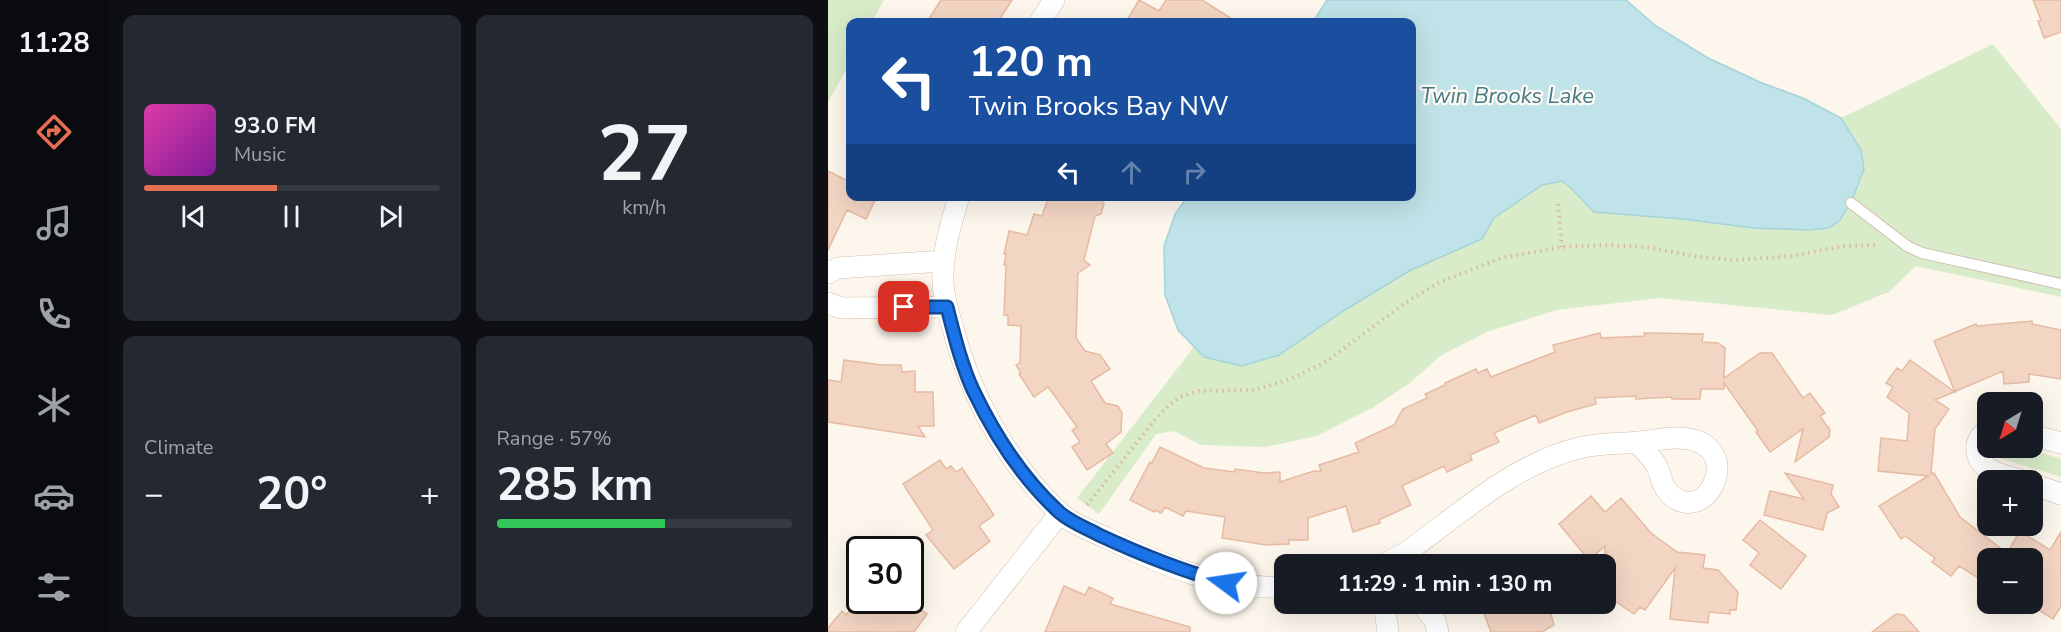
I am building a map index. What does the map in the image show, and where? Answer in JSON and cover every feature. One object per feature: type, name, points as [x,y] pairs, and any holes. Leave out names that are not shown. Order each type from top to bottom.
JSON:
[{"type":"street","points":[[1043,18],[1054,0]]},
{"type":"street","points":[[957,201],[944,261],[943,283],[947,307],[972,388],[1000,439],[1027,476],[1060,513],[1120,545],[1194,575],[1226,583],[1263,588],[1274,587]]},
{"type":"street","points":[[828,273],[838,268],[944,261]]},
{"type":"street","points":[[828,303],[841,308],[947,307]]},
{"type":"street","points":[[2043,438],[2061,443]]},
{"type":"street","points":[[1404,554],[1496,488],[1533,466],[1580,448],[1614,442],[1637,442]]},
{"type":"street","points":[[1979,458],[1980,462],[1991,470]]},
{"type":"street","points":[[2043,488],[2061,494]]},
{"type":"street","points":[[966,632],[1060,513]]},
{"type":"street","points":[[1386,614],[1388,632]]},
{"type":"street","points":[[1430,614],[1435,621],[1438,632]]},
{"type":"lane","points":[[1851,203],[1907,246],[1922,253],[2061,284]]},
{"type":"path","points":[[1558,204],[1562,247]]},
{"type":"path","points":[[1087,506],[1154,421],[1180,397],[1199,391],[1254,390],[1291,379],[1327,361],[1405,303],[1438,283],[1501,258],[1562,247],[1604,245],[1647,247],[1712,259],[1735,260],[1793,256],[1843,246],[1907,246]]},
{"type":"green space","points":[[828,0],[884,0],[874,18],[846,18],[846,70],[828,102]]},
{"type":"green space","points":[[1993,44],[2061,129],[2061,297],[1916,266],[1889,292],[1832,315],[1660,298],[1556,310],[1487,332],[1440,356],[1410,383],[1372,408],[1317,436],[1265,447],[1201,445],[1174,431],[1156,434],[1099,514],[1077,498],[1194,347],[1204,357],[1345,310],[1409,271],[1482,239],[1494,218],[1542,185],[1561,181],[1595,212],[1773,228],[1829,228],[1861,150],[1841,118]]},
{"type":"green space","points":[[2043,454],[2061,459],[2061,477],[1999,458],[2043,458]]},
{"type":"water","name":"Twin Brooks Lake","points":[[1327,0],[1626,0],[1656,26],[1708,58],[1762,83],[1803,98],[1841,118],[1861,150],[1864,169],[1852,200],[1840,220],[1829,228],[1809,230],[1754,228],[1594,212],[1562,181],[1542,185],[1494,218],[1482,239],[1409,271],[1345,310],[1279,355],[1242,366],[1204,357],[1178,330],[1165,295],[1164,246],[1175,214],[1184,201],[1416,201],[1416,18],[1316,18]]},
{"type":"building","points":[[941,0],[1012,0],[1001,18],[930,18]]},
{"type":"building","points":[[1139,0],[1159,11],[1166,0],[1202,0],[1231,18],[1128,18]]},
{"type":"building","points":[[2033,0],[2061,0],[2061,32],[2044,38],[2038,21],[2041,20]]},
{"type":"building","points":[[828,171],[846,180],[846,201],[875,201],[866,219],[847,210],[828,250]]},
{"type":"building","points":[[1047,201],[1102,201],[1104,204],[1101,214],[1095,216],[1084,260],[1090,265],[1078,273],[1076,338],[1085,351],[1100,355],[1110,369],[1091,381],[1105,403],[1118,406],[1122,413],[1121,432],[1106,444],[1113,453],[1087,470],[1072,447],[1080,442],[1072,430],[1077,427],[1048,387],[1034,397],[1019,374],[1021,373],[1016,365],[1020,363],[1021,326],[1008,325],[1008,315],[1004,315],[1006,254],[1004,254],[1009,231],[1027,235],[1034,214],[1042,216]]},
{"type":"building","points":[[2032,321],[2032,324],[2061,330],[2061,379],[2029,374],[2029,382],[2004,384],[2003,371],[1955,392],[1934,341],[1976,324],[1977,326]]},
{"type":"building","points":[[1600,333],[1601,338],[1645,336],[1644,333],[1703,334],[1702,342],[1718,343],[1725,348],[1724,378],[1760,353],[1772,353],[1803,398],[1810,393],[1825,413],[1820,416],[1830,430],[1829,437],[1795,462],[1803,429],[1770,452],[1724,383],[1724,389],[1701,389],[1700,399],[1672,399],[1672,397],[1636,399],[1636,396],[1595,398],[1596,404],[1539,423],[1536,415],[1494,433],[1499,442],[1470,455],[1472,460],[1447,472],[1444,466],[1402,486],[1411,505],[1379,520],[1380,523],[1353,532],[1346,506],[1308,518],[1308,540],[1289,540],[1289,544],[1266,545],[1222,538],[1225,517],[1186,511],[1183,516],[1165,507],[1161,513],[1155,510],[1154,512],[1130,500],[1160,447],[1204,468],[1235,472],[1235,469],[1264,473],[1280,472],[1280,482],[1314,471],[1321,471],[1319,465],[1359,452],[1355,443],[1394,425],[1403,409],[1427,398],[1425,394],[1445,383],[1476,369],[1478,373],[1487,369],[1491,377],[1555,352],[1553,345]]},
{"type":"building","points":[[844,360],[901,365],[902,372],[915,371],[915,392],[933,392],[934,426],[918,426],[925,437],[828,422],[828,380],[841,382]]},
{"type":"building","points":[[1910,360],[1955,392],[1935,400],[1949,409],[1935,429],[1931,474],[1934,473],[1960,517],[1977,530],[1977,536],[1985,536],[2000,548],[1977,548],[1977,577],[1959,566],[1951,576],[1932,562],[1935,558],[1905,536],[1901,539],[1879,506],[1928,476],[1878,471],[1881,438],[1907,441],[1909,413],[1887,397],[1893,387],[1886,383],[1897,368],[1902,371]]},
{"type":"building","points":[[940,460],[946,469],[951,466],[956,472],[962,468],[994,515],[979,526],[990,541],[954,569],[926,535],[933,530],[903,484]]},
{"type":"building","points":[[1785,473],[1833,485],[1831,494],[1839,507],[1827,513],[1823,530],[1764,515],[1770,491],[1804,499]]},
{"type":"building","points":[[1591,496],[1605,512],[1621,498],[1651,533],[1677,552],[1705,555],[1703,568],[1718,570],[1738,592],[1736,610],[1730,610],[1730,614],[1709,612],[1708,623],[1670,619],[1675,568],[1645,610],[1640,607],[1634,614],[1616,602],[1616,554],[1605,554],[1605,546],[1596,554],[1584,554],[1559,524]]},
{"type":"building","points":[[1760,520],[1806,556],[1781,589],[1750,565],[1759,553],[1743,540]]},
{"type":"building","points":[[2061,532],[2061,606],[2053,619],[2043,613],[2043,548],[2010,548],[2017,536],[2028,536],[2050,550]]},
{"type":"building","points":[[1064,586],[1085,595],[1089,587],[1113,598],[1110,604],[1190,627],[1190,632],[1045,632]]},
{"type":"building","points":[[842,611],[846,615],[924,614],[924,612],[927,614],[914,632],[828,632],[828,628]]},
{"type":"building","points":[[1484,614],[1551,614],[1554,625],[1542,632],[1491,632]]},
{"type":"building","points":[[1896,614],[1904,615],[1919,632],[1872,632]]},
{"type":"route","points":[[904,307],[947,307],[972,388],[1000,439],[1027,476],[1060,513],[1077,524],[1163,564],[1226,583]]}]
